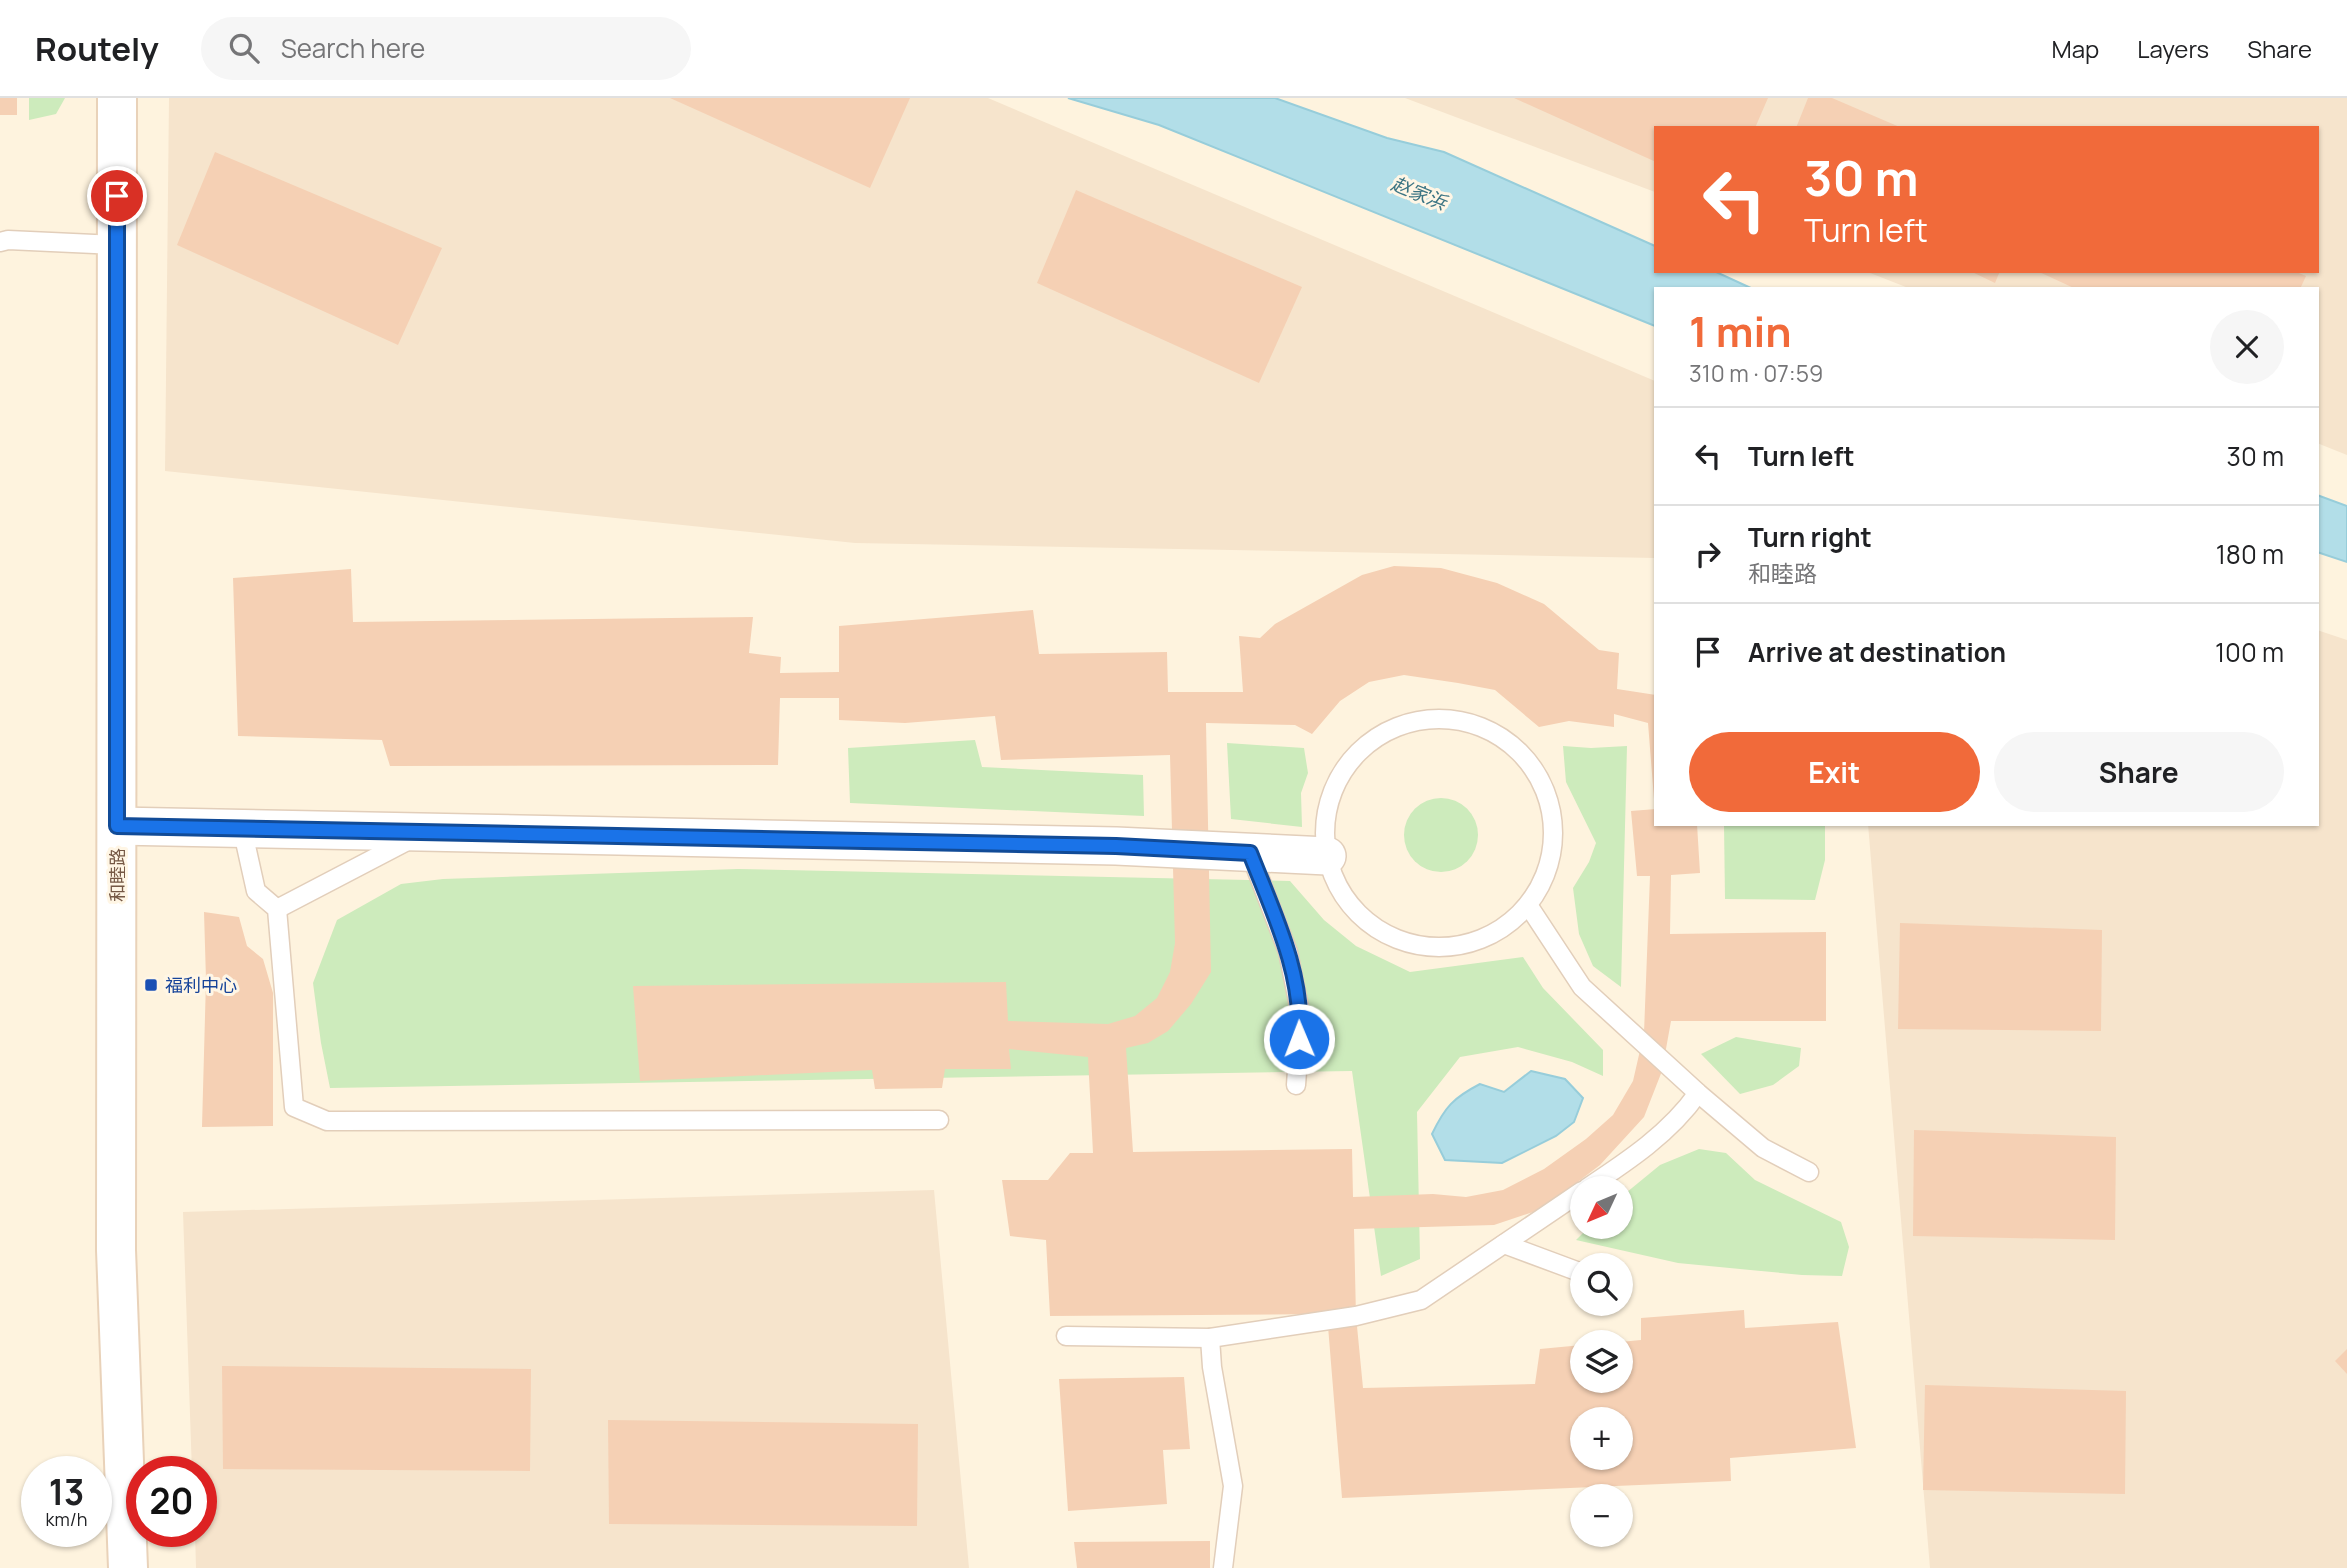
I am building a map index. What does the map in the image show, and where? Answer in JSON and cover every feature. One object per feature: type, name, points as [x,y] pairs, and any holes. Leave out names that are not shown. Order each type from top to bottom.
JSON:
[{"type":"street","name":"和睦路","points":[[117,98],[116,1250],[128,1568]]},
{"type":"street","points":[[117,826],[1116,846],[1327,856]]},
{"type":"lane","points":[[0,242],[8,240],[116,245]]},
{"type":"lane","points":[[1430,718],[1469,722],[1504,738],[1532,766],[1549,801],[1554,838],[1547,873],[1528,905],[1501,930],[1467,944],[1431,947],[1395,938],[1364,919],[1340,890],[1327,856],[1325,817],[1337,780],[1361,749],[1392,728],[1430,718]]},
{"type":"lane","points":[[242,828],[256,891],[277,909],[295,1107],[327,1121],[939,1120]]},
{"type":"lane","points":[[277,909],[425,832]]},
{"type":"lane","points":[[1250,853],[1291,965],[1301,1016],[1296,1085]]},
{"type":"lane","points":[[1528,905],[1582,987],[1763,1148],[1809,1172]]},
{"type":"lane","points":[[1605,1176],[1681,1117],[1699,1093]]},
{"type":"lane","points":[[1066,1336],[1210,1338],[1356,1316],[1421,1300],[1570,1199]]},
{"type":"lane","points":[[1504,1244],[1570,1269]]},
{"type":"lane","points":[[1210,1338],[1212,1367],[1233,1486],[1223,1568]]},
{"type":"shaded area","points":[[169,98],[988,98],[1654,381],[1654,558],[855,543],[165,471]]},
{"type":"shaded area","points":[[1405,98],[2347,98],[2347,455],[2319,444],[2319,287],[1906,287],[1870,273],[2319,273],[2319,126],[1654,126],[1654,192]]},
{"type":"shaded area","points":[[2319,631],[2347,640],[2347,1568],[1930,1568],[1868,826],[2319,826]]},
{"type":"shaded area","points":[[934,1190],[969,1568],[196,1568],[195,1547],[217,1547],[217,1456],[191,1456],[183,1212]]},
{"type":"green space","points":[[29,98],[65,98],[56,114],[29,120]]},
{"type":"green space","points":[[975,740],[982,767],[1143,775],[1144,816],[850,803],[848,748]]},
{"type":"green space","points":[[1227,743],[1304,748],[1308,773],[1301,793],[1302,827],[1231,819]]},
{"type":"green space","points":[[1563,746],[1627,746],[1621,987],[1593,966],[1579,934],[1573,888],[1589,862],[1596,843],[1566,782]]},
{"type":"green space","points":[[1434,798],[1448,798],[1462,804],[1472,814],[1478,835],[1476,849],[1462,866],[1448,872],[1434,872],[1420,866],[1410,856],[1404,842],[1404,828],[1410,814],[1420,804]]},
{"type":"green space","points":[[1724,826],[1825,826],[1825,860],[1815,900],[1725,899]]},
{"type":"green space","points":[[738,869],[1290,881],[1324,920],[1356,946],[1410,972],[1523,957],[1543,988],[1603,1050],[1603,1076],[1572,1062],[1518,1047],[1460,1057],[1417,1112],[1420,1259],[1381,1276],[1352,1071],[330,1088],[313,983],[337,920],[401,884],[443,879]]},
{"type":"green space","points":[[1736,1037],[1801,1048],[1799,1066],[1773,1085],[1740,1094],[1701,1054]]},
{"type":"green space","points":[[1699,1149],[1726,1153],[1755,1180],[1841,1222],[1849,1247],[1842,1276],[1802,1275],[1678,1263],[1576,1240],[1633,1239],[1633,1187],[1660,1165]]},
{"type":"water","name":"赵家浜","points":[[1068,98],[1275,98],[1387,138],[1444,152],[1654,246],[1654,273],[1718,273],[1749,287],[1654,287],[1654,326],[1159,125]]},
{"type":"water","points":[[2319,496],[2347,506],[2347,562],[2319,553]]},
{"type":"water","points":[[1531,1071],[1565,1079],[1583,1098],[1574,1122],[1556,1136],[1502,1163],[1445,1160],[1432,1134],[1451,1104],[1480,1084],[1504,1092]]},
{"type":"building","points":[[0,98],[17,98],[17,115],[0,115]]},
{"type":"building","points":[[670,98],[910,98],[870,188]]},
{"type":"building","points":[[1514,98],[1768,98],[1756,126],[1654,126],[1654,161]]},
{"type":"building","points":[[1808,98],[1832,98],[1897,126],[1797,126]]},
{"type":"building","points":[[215,152],[442,248],[398,345],[177,245]]},
{"type":"building","points":[[1076,190],[1302,287],[1259,383],[1037,283]]},
{"type":"building","points":[[1974,273],[1999,273],[1995,283]]},
{"type":"building","points":[[2041,273],[2299,273],[2306,276],[2301,287],[2072,287]]},
{"type":"building","points":[[1394,566],[1441,568],[1497,583],[1544,604],[1599,650],[1619,653],[1617,689],[1654,695],[1654,799],[1648,723],[1614,714],[1614,727],[1569,721],[1539,727],[1495,690],[1458,683],[1404,675],[1369,682],[1340,701],[1312,734],[1295,725],[1206,723],[1211,972],[1191,1004],[1168,1031],[1148,1043],[1126,1048],[1133,1152],[1352,1149],[1353,1197],[1433,1194],[1466,1197],[1503,1190],[1544,1169],[1586,1139],[1613,1115],[1633,1081],[1644,1033],[1650,876],[1637,876],[1631,811],[1654,809],[1654,826],[1697,826],[1700,873],[1671,875],[1670,934],[1826,932],[1826,1021],[1671,1021],[1662,1071],[1644,1117],[1600,1165],[1586,1176],[1570,1176],[1570,1188],[1558,1197],[1533,1212],[1494,1225],[1354,1229],[1356,1316],[1363,1388],[1535,1384],[1540,1349],[1570,1346],[1570,1393],[1633,1393],[1633,1341],[1641,1340],[1641,1318],[1744,1310],[1745,1328],[1838,1322],[1856,1448],[1730,1458],[1731,1481],[1633,1485],[1570,1484],[1570,1488],[1342,1498],[1327,1314],[1050,1316],[1046,1240],[1010,1236],[1002,1180],[1048,1180],[1070,1153],[1093,1153],[1088,1057],[1009,1049],[1011,1069],[945,1069],[942,1088],[875,1089],[872,1070],[640,1081],[633,986],[1006,982],[1008,1021],[1108,1024],[1135,1016],[1157,998],[1170,972],[1175,943],[1170,755],[1001,760],[995,716],[905,723],[839,720],[839,698],[780,698],[778,765],[390,766],[382,740],[238,736],[233,578],[351,569],[353,622],[753,617],[749,653],[781,657],[780,673],[839,672],[839,626],[1033,610],[1039,654],[1167,652],[1168,692],[1243,692],[1239,636],[1260,638],[1275,624],[1362,575]]},
{"type":"building","points":[[204,912],[239,917],[247,946],[263,959],[273,993],[273,1126],[202,1127],[206,980]]},
{"type":"building","points":[[1900,923],[2102,930],[2101,1031],[1898,1029]]},
{"type":"building","points":[[1914,1130],[2116,1137],[2115,1240],[1913,1236]]},
{"type":"building","points":[[2347,1349],[2347,1374],[2335,1361]]},
{"type":"building","points":[[222,1366],[531,1369],[530,1471],[223,1469]]},
{"type":"building","points":[[1184,1377],[1190,1449],[1163,1450],[1167,1504],[1068,1511],[1059,1379]]},
{"type":"building","points":[[1925,1385],[2126,1391],[2125,1494],[1923,1490]]},
{"type":"building","points":[[608,1420],[918,1424],[917,1526],[609,1524]]},
{"type":"building","points":[[1210,1541],[1210,1568],[1077,1568],[1074,1542]]},
{"type":"place","name":"福利中心","points":[[151,985]]},
{"type":"route","points":[[117,196],[117,826],[1116,846],[1250,853],[1288,952],[1301,1016],[1299,1039]]}]
